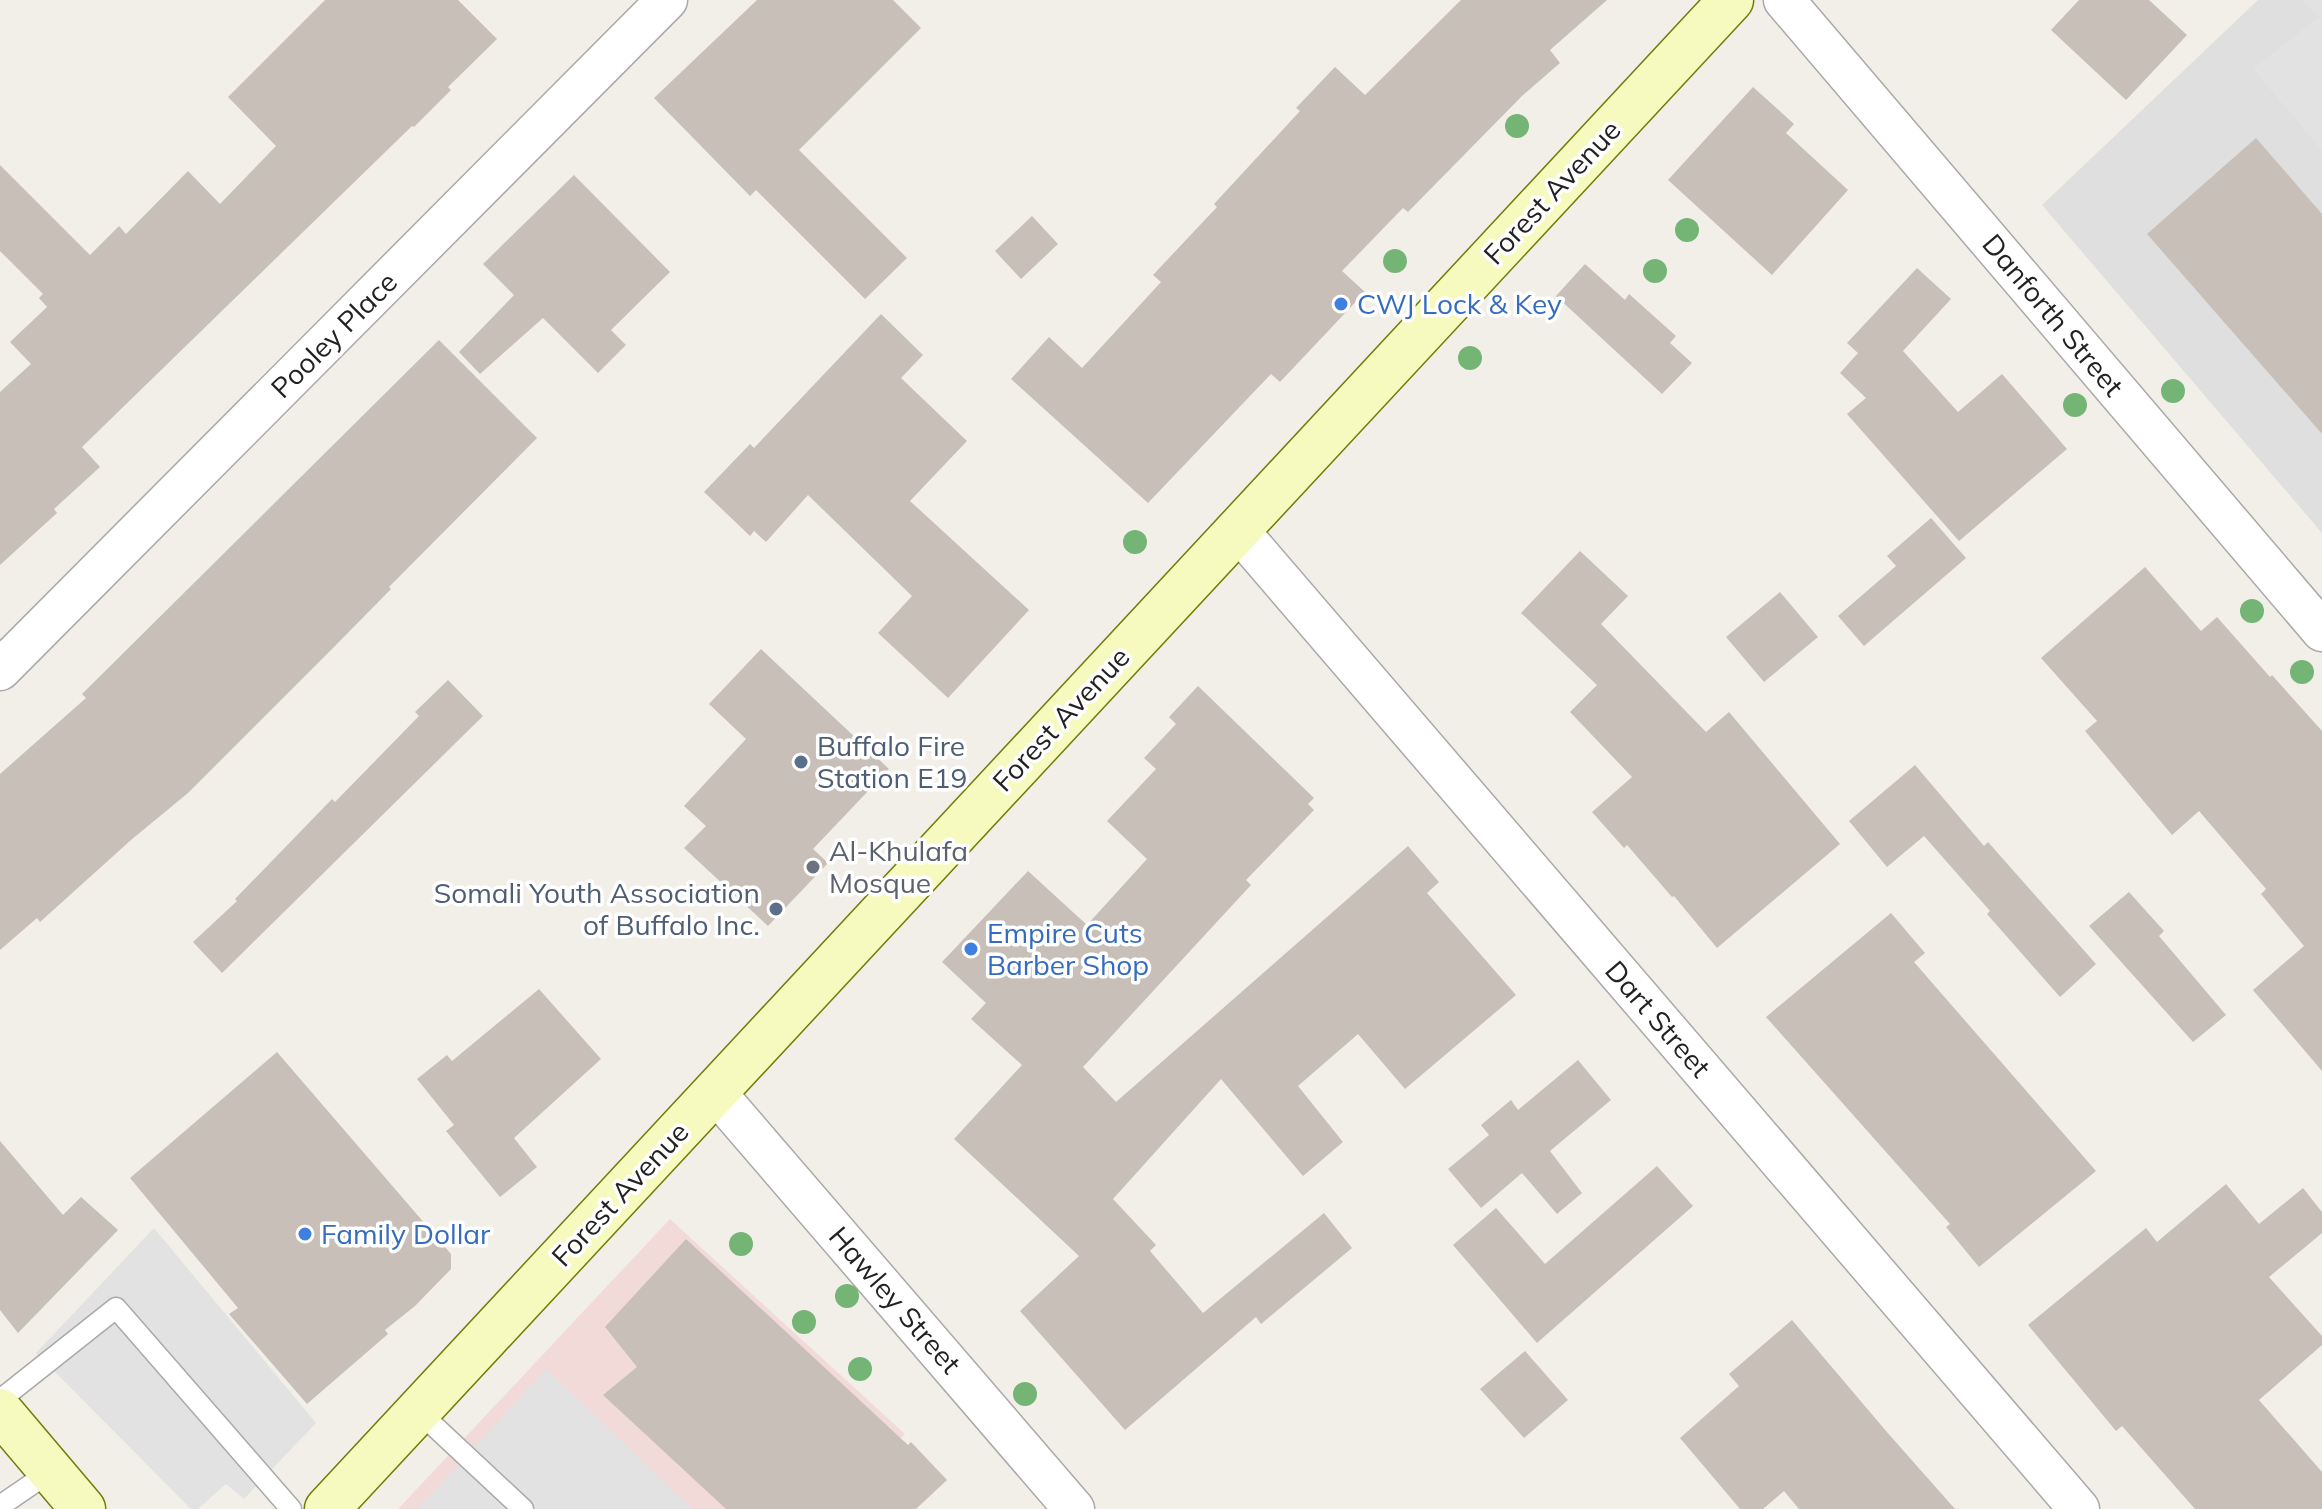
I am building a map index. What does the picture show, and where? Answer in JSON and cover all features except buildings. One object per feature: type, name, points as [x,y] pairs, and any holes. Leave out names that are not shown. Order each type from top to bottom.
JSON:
[{"type":"street","name":"Pooley Place","points":[[0,670],[667,0]]},
{"type":"street","name":"Forest Avenue","points":[[327,1509],[1731,0]]},
{"type":"street","name":"Danforth Street","points":[[1784,0],[2322,631]]},
{"type":"street","name":"Dart Street","points":[[1238,530],[2079,1509]]},
{"type":"street","name":"Hawley Street","points":[[715,1092],[1074,1509]]},
{"type":"street","points":[[0,1411],[83,1509]]},
{"type":"lane","points":[[0,1400],[116,1308],[291,1509]]},
{"type":"lane","points":[[418,1411],[523,1509]]},
{"type":"lane","points":[[0,1506],[51,1471]]},
{"type":"shaded area","points":[[2258,0],[2322,0],[2322,533],[2042,205]]},
{"type":"shaded area","points":[[2302,0],[2322,0],[2322,150],[2253,69],[2319,17]]},
{"type":"shaded area","points":[[670,1219],[905,1434],[832,1509],[398,1509]]},
{"type":"shaded area","points":[[154,1228],[316,1423],[244,1499],[226,1484],[198,1509],[191,1509],[36,1353]]},
{"type":"shaded area","points":[[546,1369],[693,1509],[418,1509]]},
{"type":"place","name":"CWJ Lock & Key","points":[[1341,304]]},
{"type":"place","name":"Buffalo Fire Station E19","points":[[801,762]]},
{"type":"place","name":"Al-Khulafa Mosque","points":[[813,867]]},
{"type":"place","name":"Somali Youth Association of Buffalo Inc.","points":[[776,909]]},
{"type":"place","name":"Empire Cuts Barber Shop","points":[[971,949]]},
{"type":"place","name":"Family Dollar","points":[[305,1234]]}]
